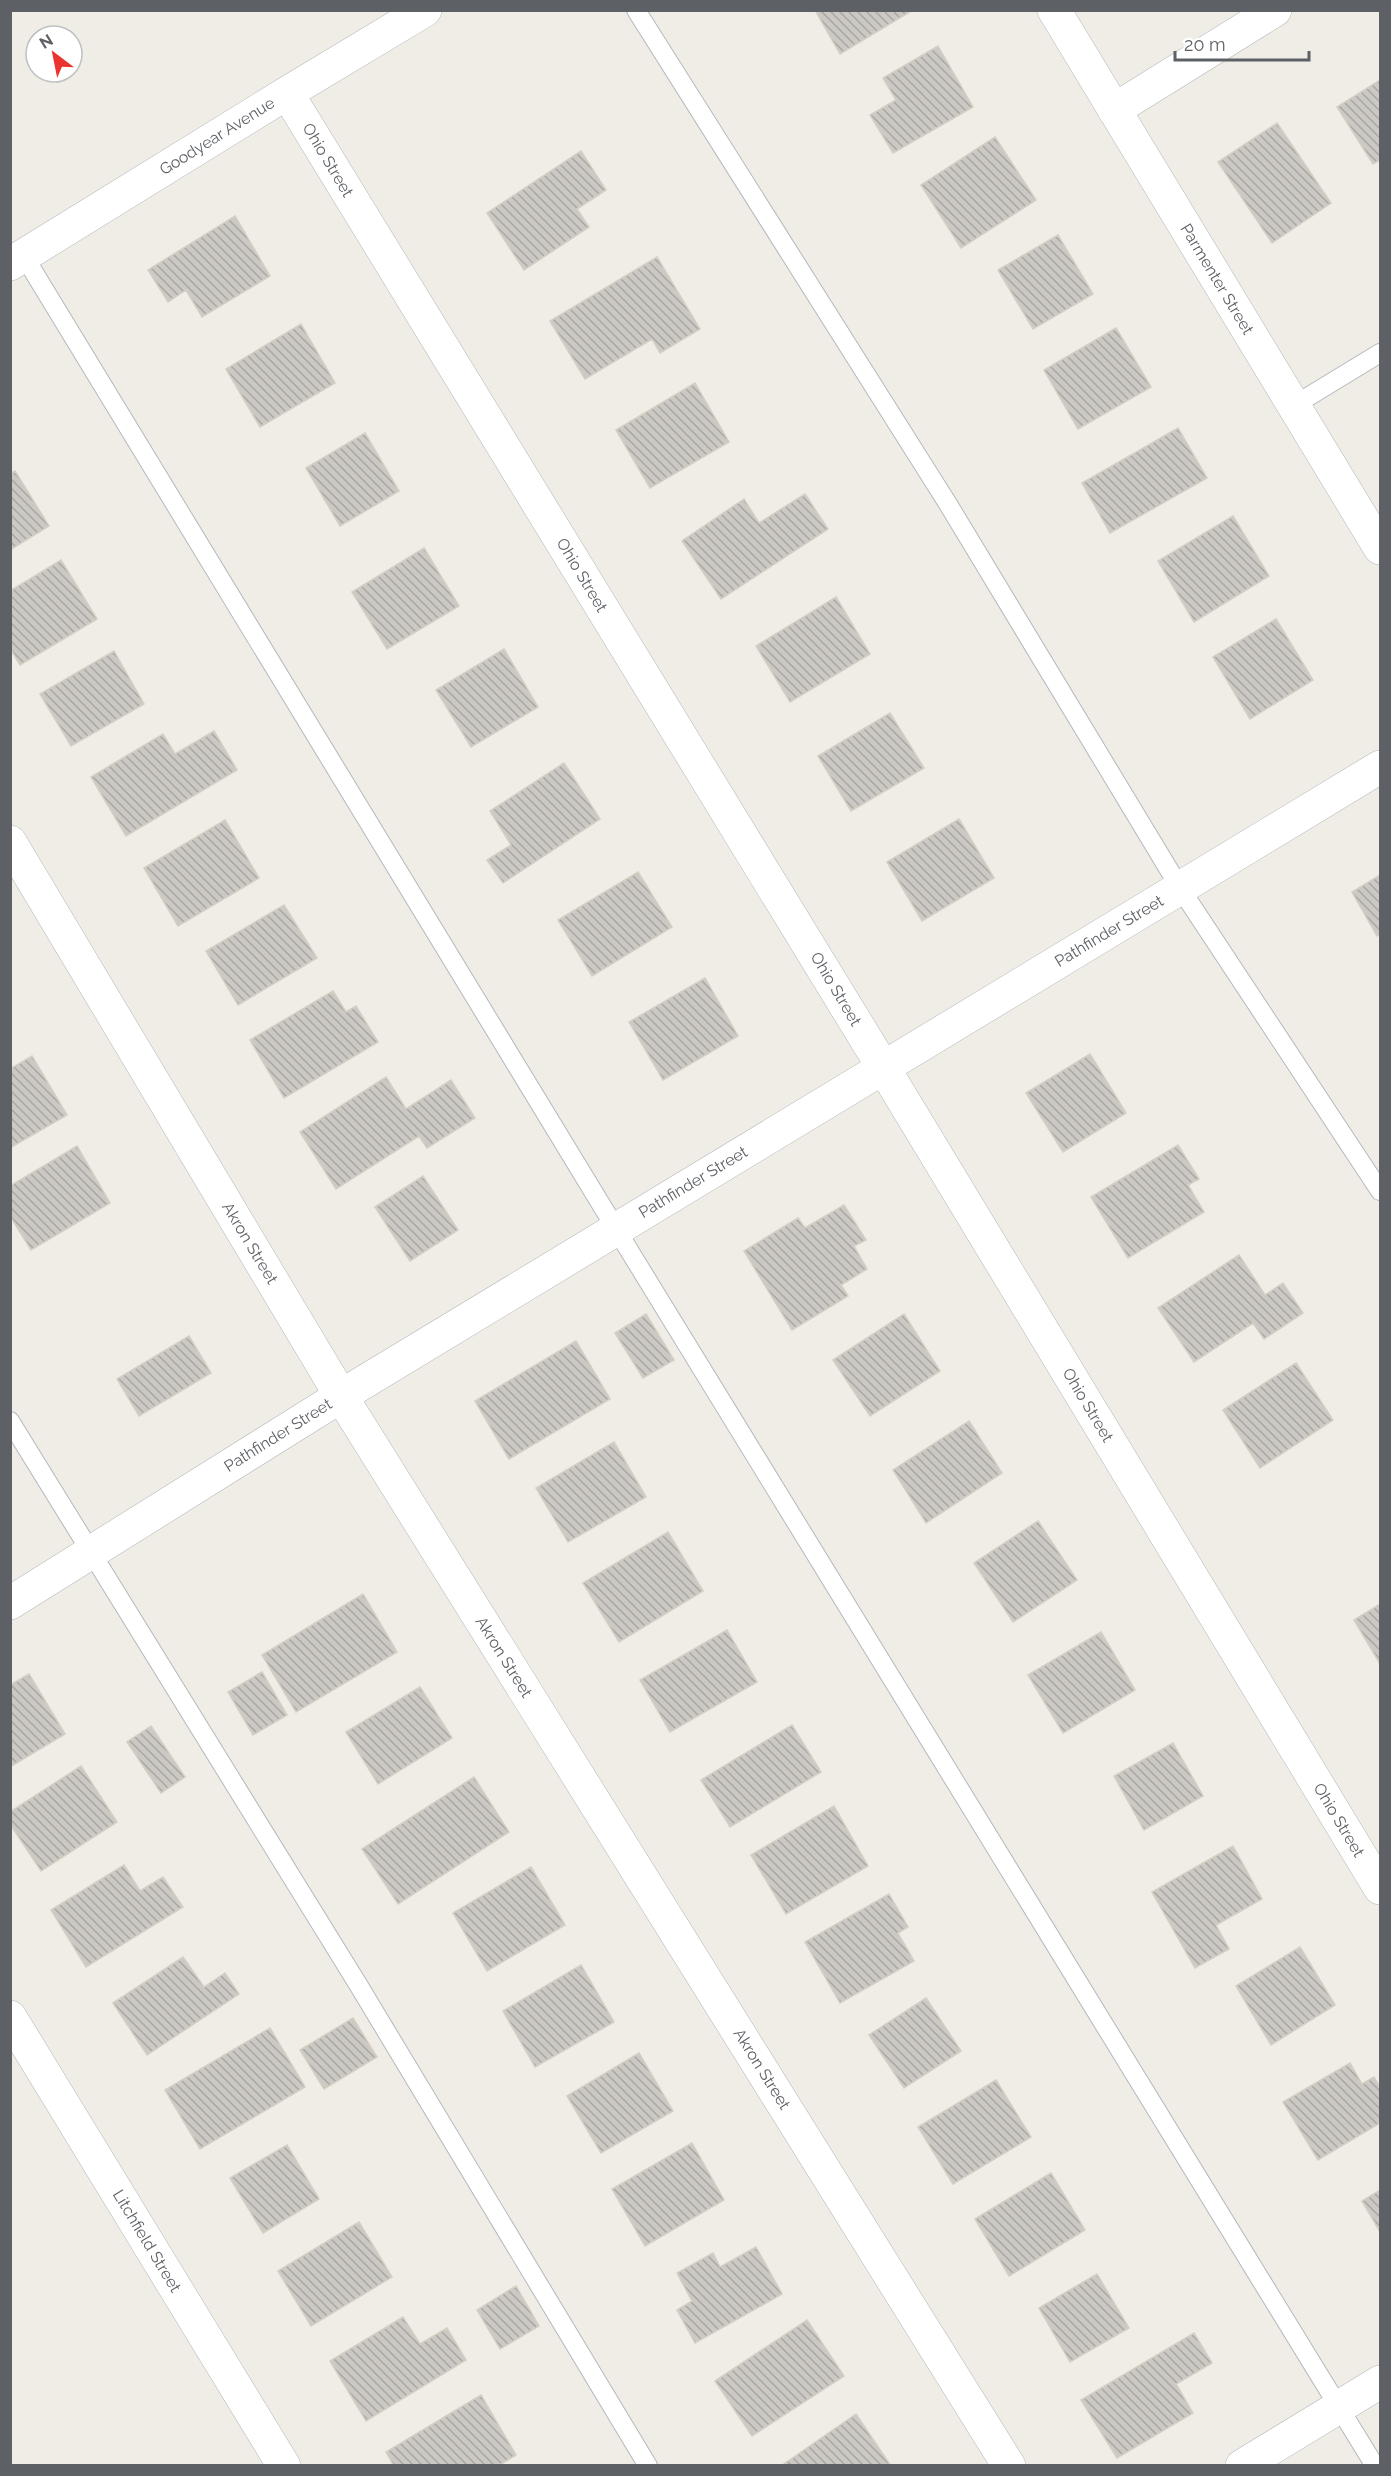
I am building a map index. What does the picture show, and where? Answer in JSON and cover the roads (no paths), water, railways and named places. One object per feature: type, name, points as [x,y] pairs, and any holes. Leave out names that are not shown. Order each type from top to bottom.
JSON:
[{"type":"street","name":"Goodyear Avenue","points":[[17,260],[425,10]]},
{"type":"street","name":"Parmenter Street","points":[[1054,10],[1380,548]]},
{"type":"street","points":[[1114,110],[1275,10]]},
{"type":"street","name":"Ohio Street","points":[[287,93],[883,1066],[1380,1888]]},
{"type":"street","name":"Pathfinder Street","points":[[10,1603],[341,1395],[1380,767]]},
{"type":"street","name":"Akron Street","points":[[10,842],[341,1395],[1009,2466]]},
{"type":"street","name":"Litchfield Street","points":[[10,2017],[284,2466]]},
{"type":"street","points":[[1242,2466],[1380,2382]]},
{"type":"lane","points":[[636,10],[948,504],[1180,888],[1380,1191]]},
{"type":"lane","points":[[17,260],[616,1229],[1375,2466]]},
{"type":"lane","points":[[1293,405],[1380,353]]},
{"type":"lane","points":[[10,1421],[359,1986],[648,2466]]}]
